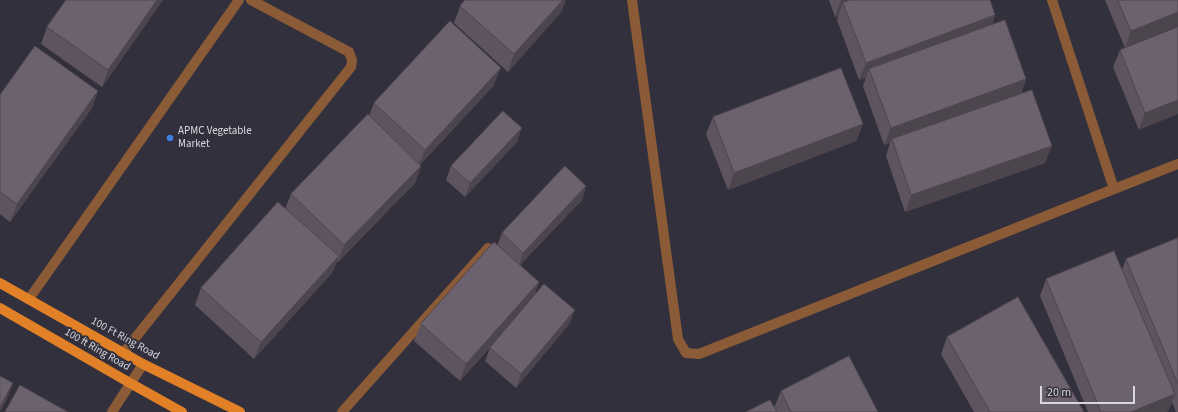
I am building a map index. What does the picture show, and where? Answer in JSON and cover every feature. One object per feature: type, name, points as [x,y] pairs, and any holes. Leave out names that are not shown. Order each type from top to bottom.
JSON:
[{"type":"main road","name":"100 Ft Ring Road","points":[[0,282],[143,364],[240,412]]},
{"type":"main road","name":"100 ft Ring Road","points":[[0,308],[182,412]]},
{"type":"street","points":[[29,299],[239,0]]},
{"type":"street","points":[[124,352],[352,67],[352,60],[349,52],[251,0]]},
{"type":"street","points":[[632,0],[678,339],[686,353],[699,354],[1178,164]]},
{"type":"street","points":[[1052,0],[1114,189]]},
{"type":"street","points":[[342,412],[488,248]]},
{"type":"street","points":[[112,412],[143,364]]},
{"type":"building","points":[[66,0],[157,0],[108,70],[47,27]]},
{"type":"building","points":[[465,0],[563,0],[514,54],[460,6]]},
{"type":"building","points":[[850,0],[990,0],[995,15],[866,63],[843,3]]},
{"type":"building","points":[[1118,0],[1178,0],[1178,12],[1131,31]]},
{"type":"building","points":[[1005,20],[1026,79],[891,128],[869,69]]},
{"type":"building","points":[[450,21],[501,68],[425,150],[374,103]]},
{"type":"building","points":[[1178,27],[1178,100],[1145,113],[1120,50]]},
{"type":"building","points":[[35,46],[98,91],[17,204],[0,192],[0,95]]},
{"type":"building","points":[[841,68],[863,124],[734,173],[713,117]]},
{"type":"building","points":[[1032,90],[1052,146],[911,195],[892,139]]},
{"type":"building","points":[[503,111],[522,128],[470,183],[451,166]]},
{"type":"building","points":[[368,114],[421,166],[344,245],[291,194]]},
{"type":"building","points":[[565,166],[586,186],[523,253],[502,233]]},
{"type":"building","points":[[278,202],[339,256],[261,342],[201,288]]},
{"type":"building","points":[[1178,238],[1178,384],[1126,259]]},
{"type":"building","points":[[494,242],[539,282],[466,364],[421,324]]},
{"type":"building","points":[[1114,251],[1175,394],[1131,412],[1101,412],[1046,279]]},
{"type":"building","points":[[544,284],[575,310],[521,374],[490,348]]},
{"type":"building","points":[[1018,297],[1084,412],[990,412],[947,337]]},
{"type":"building","points":[[849,356],[878,412],[791,412],[781,391]]},
{"type":"building","points":[[0,376],[13,383],[0,407]]},
{"type":"building","points":[[20,385],[68,412],[5,412]]},
{"type":"building","points":[[770,400],[777,412],[746,412]]},
{"type":"place","name":"APMC Vegetable Market","points":[[170,138]]}]
